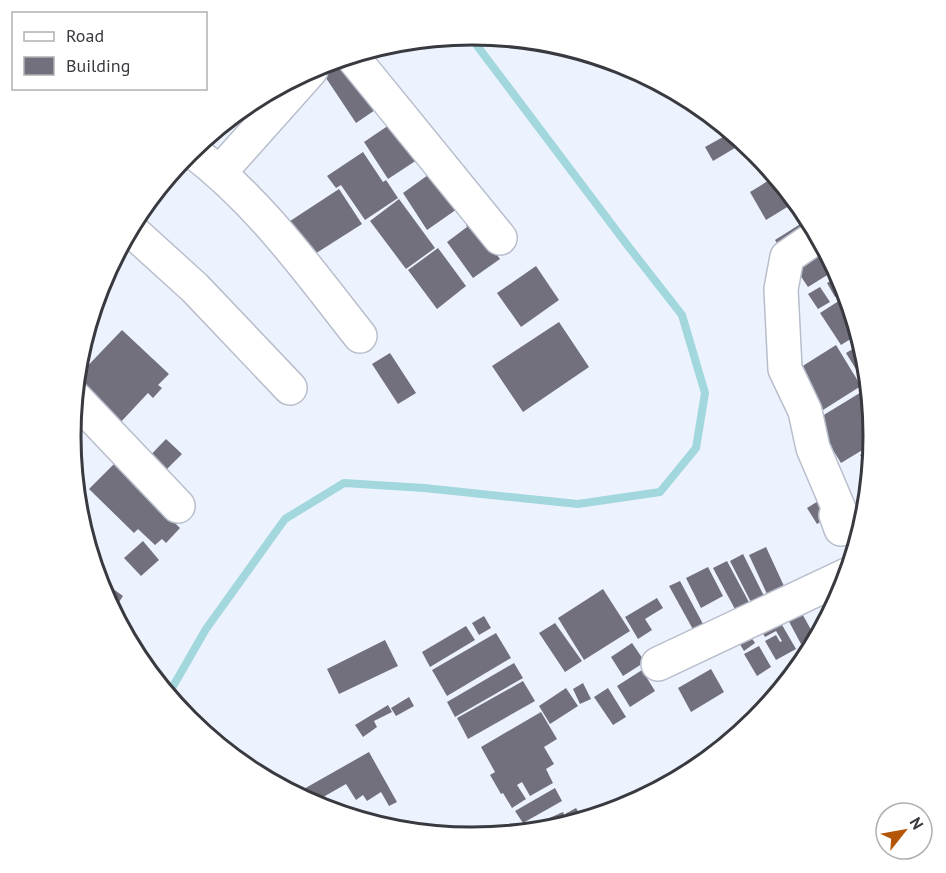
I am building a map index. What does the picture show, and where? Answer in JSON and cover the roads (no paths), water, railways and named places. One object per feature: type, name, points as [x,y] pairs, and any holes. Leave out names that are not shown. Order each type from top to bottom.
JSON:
[{"type":"street","points":[[357,63],[500,238]]},
{"type":"street","points":[[220,172],[296,87]]},
{"type":"street","points":[[200,157],[220,172],[249,200],[280,235],[360,336]]},
{"type":"street","points":[[137,236],[195,288],[290,388]]},
{"type":"street","points":[[812,240],[787,257],[781,289],[784,369],[804,411],[813,448],[839,509],[836,515],[853,524],[840,535],[846,554]]},
{"type":"street","points":[[83,406],[178,506]]},
{"type":"street","points":[[658,664],[837,579]]},
{"type":"waterway","points":[[172,687],[206,629],[285,519],[344,483],[424,488],[578,504],[660,492],[696,448],[705,393],[682,315],[477,45]]}]
